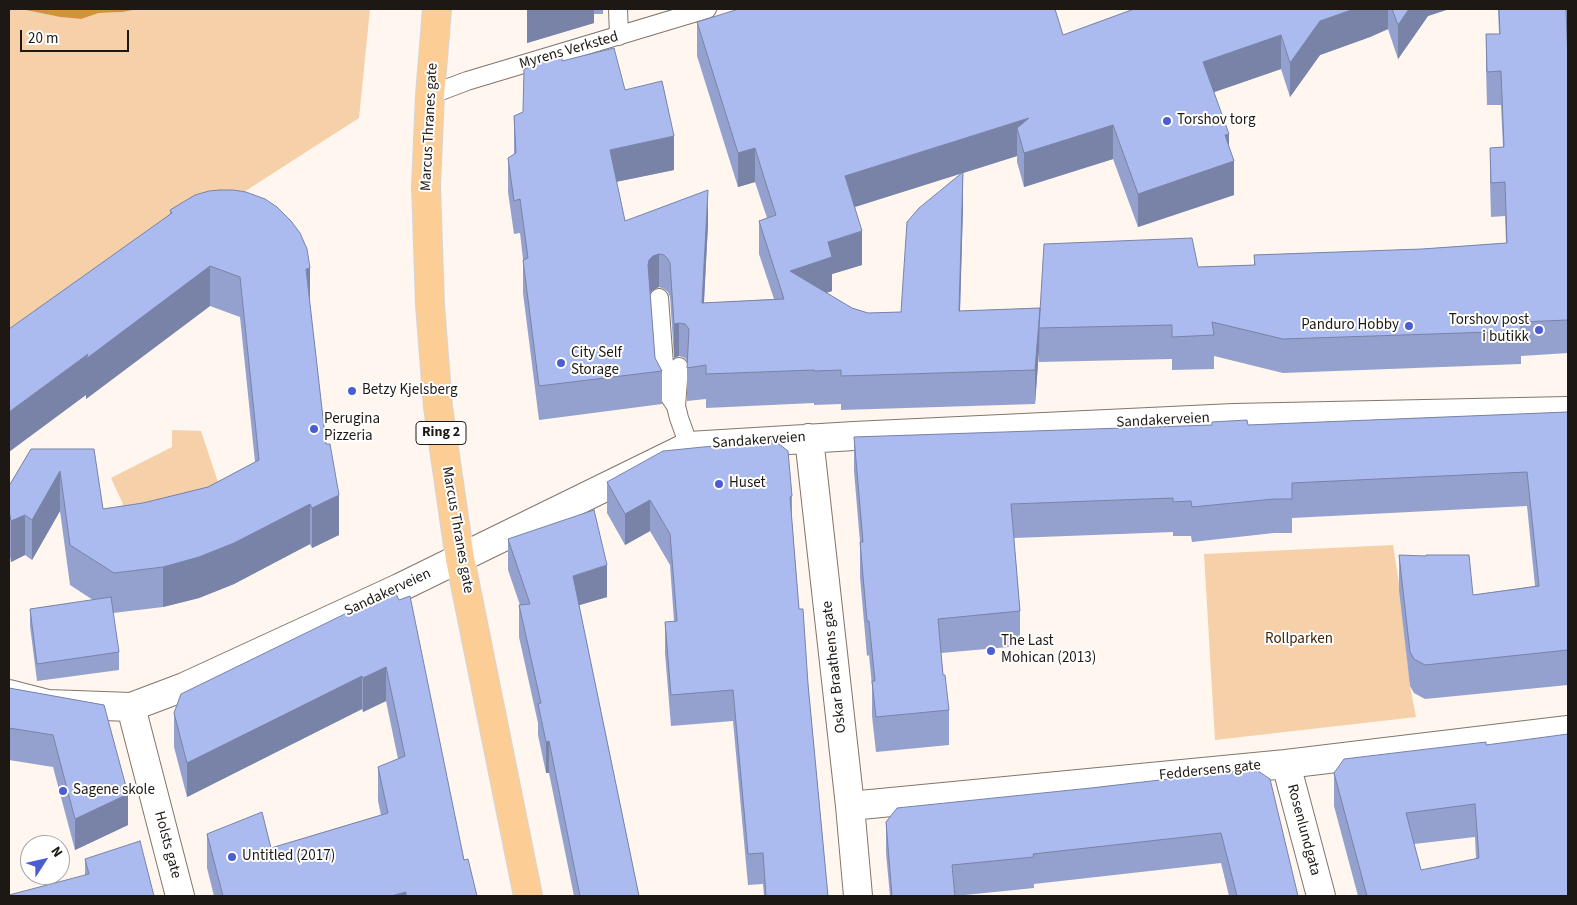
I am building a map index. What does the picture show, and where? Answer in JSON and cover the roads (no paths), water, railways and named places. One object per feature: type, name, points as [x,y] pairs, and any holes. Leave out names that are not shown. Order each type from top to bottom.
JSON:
[{"type":"main road","name":"Marcus Thranes gate","points":[[437,9],[430,95],[426,186],[432,347],[443,448],[460,559],[528,896]]},
{"type":"street","name":"Sandakerveien","points":[[9,694],[48,704],[131,707],[184,686],[460,559],[689,446],[809,438],[1234,418],[1568,411]]},
{"type":"street","name":"Oskar Braathens gate","points":[[809,438],[850,806],[858,896]]},
{"type":"street","name":"Holsts gate","points":[[131,707],[180,896]]},
{"type":"street","name":"Feddersens gate","points":[[850,806],[1286,764],[1568,730]]},
{"type":"street","name":"Rosenlundgata","points":[[1286,764],[1321,896]]},
{"type":"lane","points":[[618,9],[619,36]]},
{"type":"lane","name":"Myrens Verksted","points":[[430,95],[467,81],[708,9]]},
{"type":"lane","points":[[660,298],[666,391],[676,406]]},
{"type":"lane","points":[[679,366],[676,406],[689,446]]},
{"type":"place","name":"Torshov torg","points":[[1167,121]]},
{"type":"place","name":"Panduro Hobby","points":[[1409,326]]},
{"type":"place","name":"Torshov post i butikk","points":[[1539,330]]},
{"type":"place","name":"City Self Storage","points":[[561,363]]},
{"type":"place","name":"Betzy Kjelsberg","points":[[352,391]]},
{"type":"place","name":"Perugina Pizzeria","points":[[314,429]]},
{"type":"place","name":"Huset","points":[[719,484]]},
{"type":"place","name":"The Last Mohican (2013)","points":[[991,651]]},
{"type":"place","name":"Sagene skole","points":[[63,791]]},
{"type":"place","name":"Untitled (2017)","points":[[232,857]]},
{"type":"park label","name":"Rollparken","points":[[1299,640]]}]
